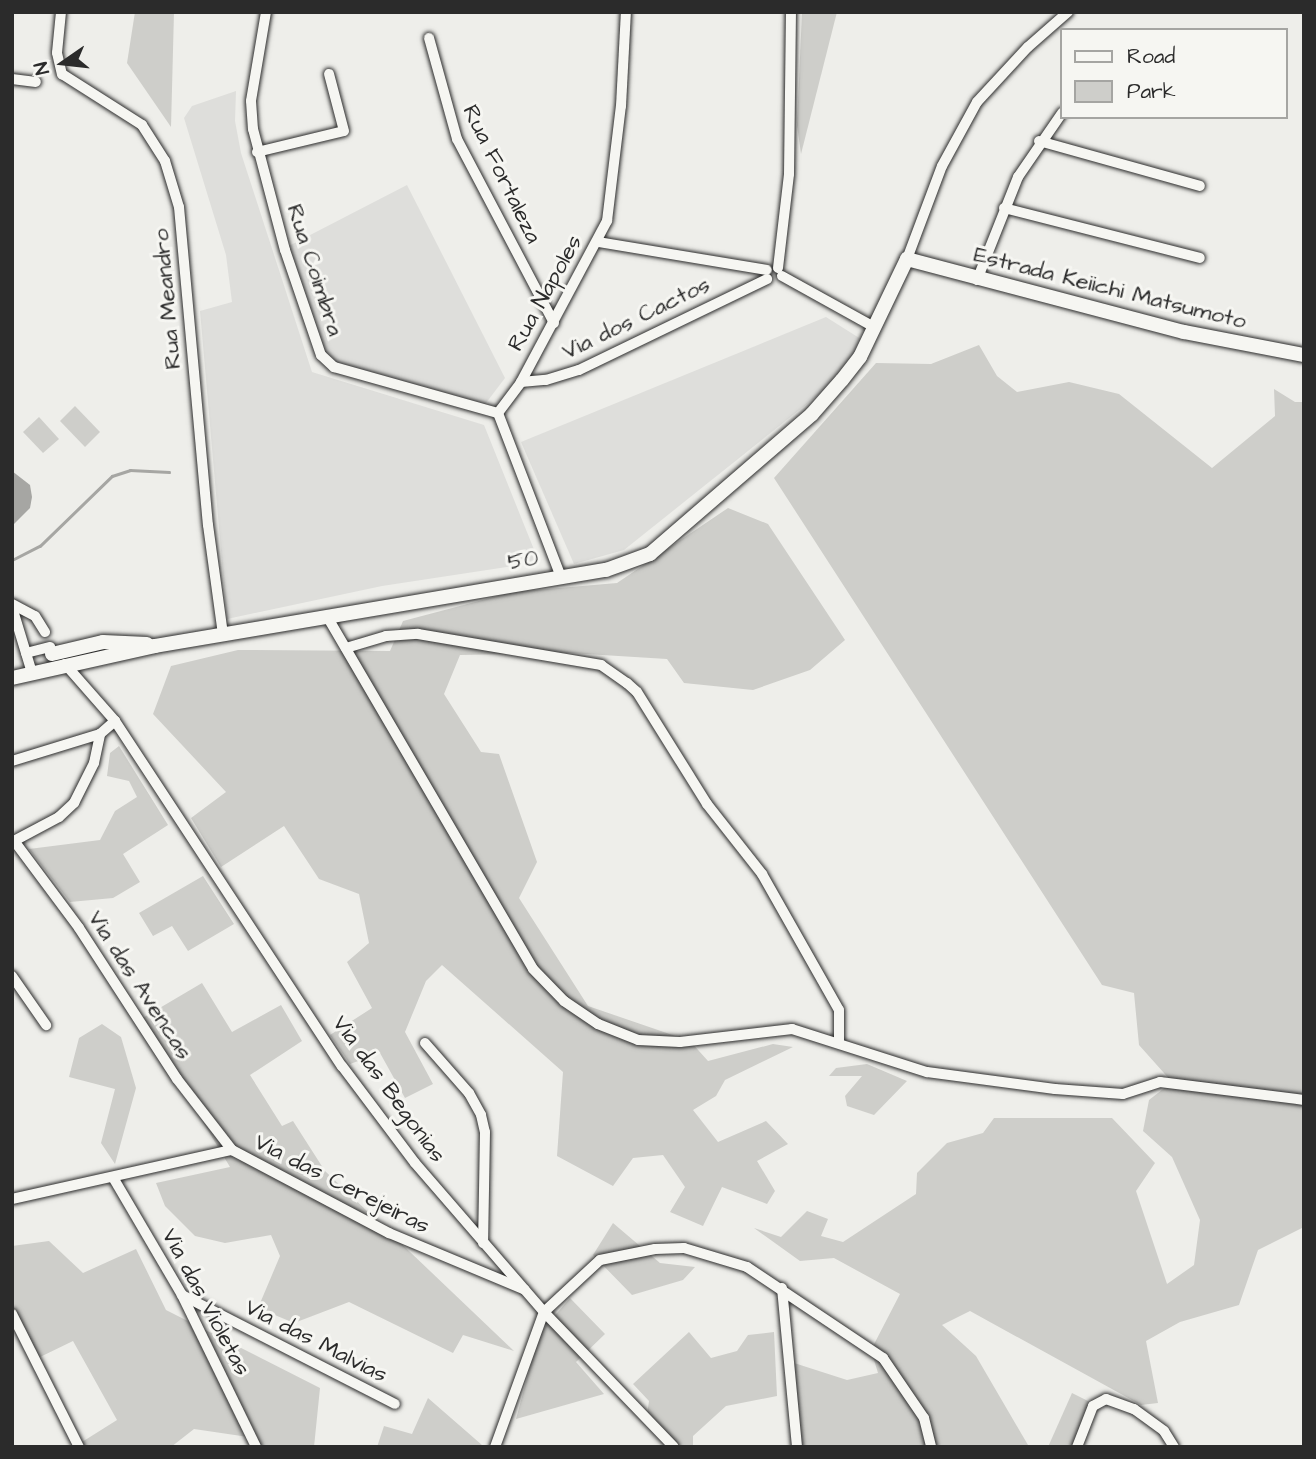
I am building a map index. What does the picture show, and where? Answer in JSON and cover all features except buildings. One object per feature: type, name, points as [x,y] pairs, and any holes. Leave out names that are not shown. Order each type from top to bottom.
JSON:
[{"type":"main road","name":"50","points":[[12,678],[32,673],[52,651],[155,646],[328,618],[606,570],[650,554],[812,414],[860,357],[907,259]]},
{"type":"main road","name":"Estrada Keiichi Matsumoto","points":[[907,259],[977,280],[1184,332],[1304,355]]},
{"type":"street","name":"Rua Meandro","points":[[61,12],[57,52],[62,74],[142,125],[165,161],[177,198],[208,525],[223,635]]},
{"type":"street","name":"Rua Coimbra","points":[[266,12],[251,101],[257,152],[285,250],[325,361],[498,413]]},
{"type":"street","name":"Rua Napoles","points":[[498,413],[521,382],[598,242],[612,203],[626,12]]},
{"type":"street","points":[[774,273],[789,174],[791,12]]},
{"type":"street","points":[[907,259],[942,166],[978,102],[1028,47],[1068,12]]},
{"type":"street","name":"Rua Fortaleza","points":[[429,38],[457,139],[554,323]]},
{"type":"street","points":[[257,152],[344,131],[329,74]]},
{"type":"street","points":[[12,79],[36,82]]},
{"type":"street","points":[[977,280],[1004,208],[1039,141],[1060,115]]},
{"type":"street","points":[[1039,141],[1200,186]]},
{"type":"street","points":[[1004,208],[1200,258]]},
{"type":"street","points":[[598,242],[774,273],[874,327]]},
{"type":"street","name":"Via dos Cactos","points":[[521,382],[546,380],[579,370],[774,273]]},
{"type":"street","points":[[498,413],[561,577]]},
{"type":"street","points":[[12,605],[32,673]]},
{"type":"street","name":"Via das Begonias","points":[[12,605],[35,616],[52,651],[115,721],[342,1066],[483,1243],[544,1312],[674,1447]]},
{"type":"street","points":[[328,618],[533,970],[564,1001],[598,1024],[638,1040],[692,1041],[792,1029],[927,1072],[1055,1090],[1123,1094],[1160,1082],[1304,1100]]},
{"type":"street","points":[[346,648],[386,636],[418,634],[601,665],[628,683],[637,692],[707,804],[774,893],[839,1010],[839,1042]]},
{"type":"street","points":[[26,653],[52,651]]},
{"type":"street","points":[[12,761],[100,734],[115,721]]},
{"type":"street","points":[[13,842],[59,817],[74,803],[94,763],[100,734]]},
{"type":"street","name":"Via das Avencas","points":[[13,842],[79,928],[177,1079],[232,1150]]},
{"type":"street","points":[[12,976],[46,1025]]},
{"type":"street","points":[[425,1043],[470,1093],[481,1115],[485,1132],[483,1243]]},
{"type":"street","name":"Via das Cerejeiras","points":[[12,1199],[114,1180],[232,1150],[389,1233],[525,1290]]},
{"type":"street","name":"Via das Violetas","points":[[114,1180],[182,1295],[256,1447]]},
{"type":"street","points":[[495,1447],[544,1312],[600,1260],[655,1249],[713,1254],[747,1267],[883,1358],[924,1418],[931,1447]]},
{"type":"street","points":[[782,1288],[797,1447]]},
{"type":"street","name":"Via das Malvias","points":[[182,1295],[395,1404]]},
{"type":"street","points":[[12,1314],[79,1447]]},
{"type":"street","points":[[1077,1447],[1093,1406],[1106,1399],[1134,1409],[1164,1431],[1174,1447]]},
{"type":"shaded area","points":[[236,91],[235,121],[241,153],[312,372],[484,425],[539,562],[382,586],[227,619],[200,311],[232,302],[226,255],[184,118],[192,106]]},
{"type":"shaded area","points":[[407,185],[505,378],[483,407],[326,361],[285,248]]},
{"type":"shaded area","points":[[826,317],[864,341],[843,375],[624,550],[574,564],[521,442]]},
{"type":"shaded area","points":[[12,471],[30,485],[32,497],[30,508],[12,526]]},
{"type":"green space","points":[[135,12],[174,12],[171,127],[127,63]]},
{"type":"green space","points":[[802,12],[837,12],[801,154],[797,125]]},
{"type":"green space","points":[[979,345],[997,376],[1017,392],[1069,382],[1119,394],[1212,468],[1275,416],[1274,389],[1295,402],[1304,402],[1304,1227],[1258,1250],[1239,1305],[1180,1322],[1146,1341],[1158,1403],[1141,1405],[970,1311],[942,1325],[976,1356],[1028,1445],[1034,1447],[797,1447],[791,1362],[847,1380],[878,1373],[871,1350],[900,1294],[834,1258],[800,1261],[754,1228],[781,1237],[807,1211],[828,1219],[821,1236],[843,1242],[916,1194],[917,1173],[947,1143],[983,1133],[994,1118],[1112,1118],[1155,1163],[1136,1191],[1167,1284],[1194,1265],[1200,1220],[1172,1157],[1143,1131],[1149,1100],[1172,1082],[1139,1045],[1134,993],[1102,985],[774,478],[876,363],[931,364]]},
{"type":"green space","points":[[75,406],[100,432],[85,447],[60,421]]},
{"type":"green space","points":[[39,417],[59,439],[43,453],[23,432]]},
{"type":"green space","points":[[728,508],[768,524],[845,640],[810,670],[753,690],[684,683],[667,659],[570,653],[460,655],[444,694],[481,752],[499,754],[537,862],[519,898],[588,1006],[690,1041],[708,1061],[773,1044],[793,1047],[725,1080],[716,1096],[693,1110],[718,1142],[766,1121],[788,1144],[757,1161],[775,1191],[767,1204],[722,1187],[703,1226],[670,1212],[685,1187],[663,1155],[633,1158],[613,1186],[557,1156],[563,1072],[442,965],[426,981],[405,1032],[433,1084],[405,1098],[380,1053],[350,1064],[330,1035],[372,1008],[347,962],[369,943],[359,894],[319,879],[284,826],[221,867],[191,818],[226,792],[153,714],[171,666],[238,650],[390,651],[403,621],[513,592],[617,583]]},
{"type":"green space","points":[[119,746],[168,825],[123,854],[140,882],[113,898],[70,902],[29,849],[100,840],[115,811],[137,797],[129,781],[107,776],[110,753]]},
{"type":"green space","points":[[203,876],[234,924],[188,951],[172,926],[153,936],[139,913]]},
{"type":"green space","points":[[202,983],[232,1032],[281,1005],[302,1041],[250,1075],[282,1126],[293,1121],[325,1171],[514,1351],[463,1335],[453,1353],[349,1302],[294,1323],[258,1308],[280,1256],[271,1235],[225,1243],[195,1236],[165,1206],[156,1183],[230,1167],[141,1019]]},
{"type":"green space","points":[[102,1024],[121,1037],[136,1088],[115,1164],[101,1143],[115,1089],[69,1077],[79,1038]]},
{"type":"green space","points":[[867,1064],[907,1081],[874,1115],[847,1106],[845,1096],[862,1076],[829,1076],[836,1068]]},
{"type":"green space","points":[[613,1223],[660,1263],[695,1267],[683,1280],[632,1295],[593,1255]]},
{"type":"green space","points":[[49,1241],[83,1273],[136,1249],[166,1310],[320,1388],[314,1447],[261,1447],[255,1438],[194,1429],[171,1447],[83,1447],[82,1442],[117,1420],[73,1341],[38,1358],[12,1309],[12,1246]]},
{"type":"green space","points":[[570,1298],[605,1334],[576,1362],[604,1394],[516,1419],[539,1334]]},
{"type":"green space","points":[[689,1332],[711,1358],[737,1351],[748,1335],[774,1332],[777,1396],[726,1406],[693,1436],[693,1447],[677,1447],[647,1415],[649,1401],[633,1384]]},
{"type":"green space","points":[[1072,1393],[1096,1405],[1081,1447],[1048,1447]]},
{"type":"green space","points":[[428,1398],[482,1445],[481,1447],[377,1447],[384,1426],[412,1434]]},
{"type":"waterway","points":[[12,560],[40,546],[112,476],[130,470],[169,472]]}]
